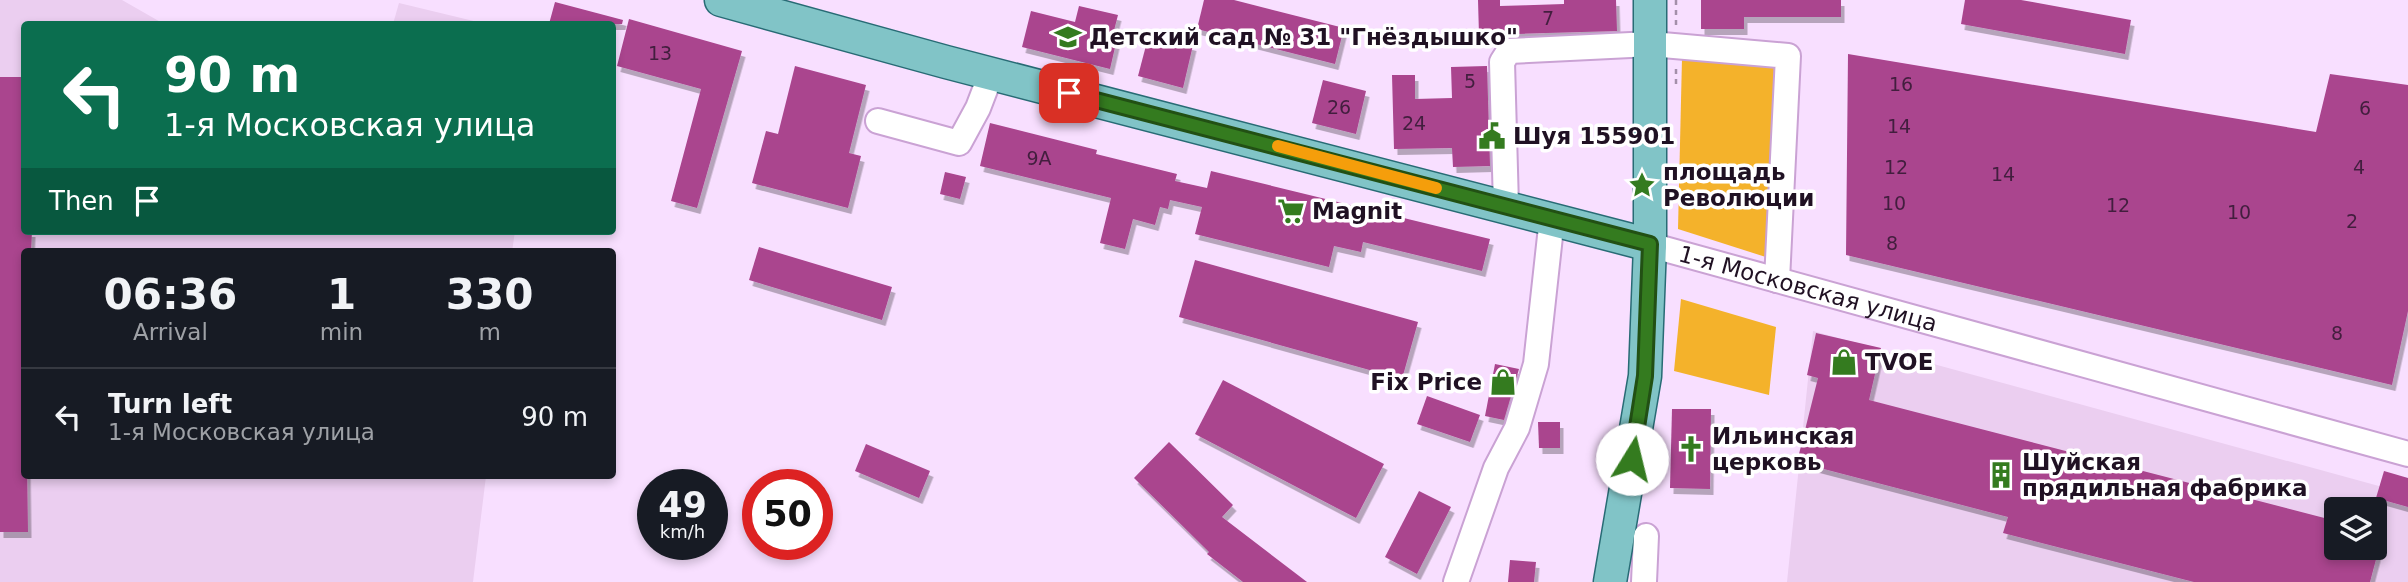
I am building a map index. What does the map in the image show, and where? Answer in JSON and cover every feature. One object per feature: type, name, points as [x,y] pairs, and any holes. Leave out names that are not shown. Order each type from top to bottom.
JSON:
[{"type":"main road","name":"1-я Московская улица","points":[[721,0],[990,74],[1650,244]]},
{"type":"main road","points":[[1610,582],[1645,376],[1650,244],[1650,0]]},
{"type":"street","points":[[1506,206],[1502,62],[1505,53],[1517,48],[1651,44],[1788,56],[1777,280]]},
{"type":"street","points":[[878,121],[959,143],[978,108],[990,74]]},
{"type":"street","points":[[1456,582],[1496,468],[1517,428],[1536,364],[1552,218]]},
{"type":"street","name":"1-я Московская улица","points":[[1650,244],[2408,454]]},
{"type":"street","points":[[1644,582],[1646,536]]},
{"type":"shaded area","points":[[0,0],[122,0],[159,21],[21,21],[21,235],[514,235],[513,248],[21,248],[21,479],[486,479],[473,582],[0,582]]},
{"type":"shaded area","points":[[399,3],[474,21],[394,21]]},
{"type":"shaded area","points":[[1682,58],[1779,61],[1772,259],[1678,229]]},
{"type":"shaded area","points":[[1681,299],[1776,327],[1769,395],[1674,371]]},
{"type":"shaded area","name":"Шуйская прядильная фабрика","points":[[1813,331],[2408,494],[2408,582],[1787,582]]},
{"type":"building","points":[[1204,0],[1234,0],[1344,28],[1335,64],[1197,29]]},
{"type":"building","points":[[1478,0],[1500,0],[1500,6],[1564,4],[1564,0],[1616,0],[1617,31],[1479,35]]},
{"type":"building","points":[[1701,0],[1841,0],[1841,17],[1744,17],[1744,29],[1701,29]]},
{"type":"building","points":[[1965,0],[2021,0],[2131,20],[2125,54],[1961,24]]},
{"type":"building","points":[[555,2],[623,20],[622,24],[616,24],[616,21],[550,21]]},
{"type":"building","name":"Детский сад № 31 \"Гнёздышко\"","points":[[1079,6],[1118,15],[1111,42],[1116,43],[1110,69],[1022,47],[1031,11],[1075,22]]},
{"type":"building","points":[[629,19],[742,51],[697,208],[671,201],[701,89],[617,66]]},
{"type":"building","points":[[1149,34],[1193,45],[1183,88],[1138,76]]},
{"type":"building","points":[[1848,54],[2316,132],[2330,74],[2408,85],[2408,311],[2392,385],[1846,255]]},
{"type":"building","points":[[795,66],[866,85],[849,153],[861,156],[848,208],[752,183],[766,131],[778,134]]},
{"type":"building","points":[[1487,66],[1490,166],[1453,167],[1452,148],[1394,149],[1392,75],[1415,75],[1415,99],[1452,98],[1451,67]]},
{"type":"building","points":[[0,77],[21,77],[21,235],[32,235],[31,248],[21,248],[21,479],[27,479],[28,532],[0,532]]},
{"type":"building","points":[[1323,80],[1366,91],[1356,134],[1312,123]]},
{"type":"building","points":[[990,123],[1097,150],[1096,154],[1177,174],[1175,181],[1207,188],[1211,171],[1490,239],[1482,271],[1363,242],[1361,252],[1334,246],[1329,267],[1195,234],[1202,207],[1170,200],[1168,209],[1160,207],[1155,225],[1133,219],[1125,249],[1100,243],[1111,198],[980,166]]},
{"type":"building","points":[[945,172],[966,177],[960,199],[940,194]]},
{"type":"building","points":[[759,247],[892,287],[882,320],[749,280]]},
{"type":"building","points":[[1195,260],[1418,322],[1402,379],[1179,317]]},
{"type":"building","name":"Шуйская прядильная фабрика","points":[[1816,333],[1881,348],[1869,400],[2324,518],[2324,560],[2376,560],[2370,582],[2194,582],[2003,533],[2008,517],[1797,462],[1818,378],[1807,375]]},
{"type":"building","points":[[1495,364],[1519,369],[1504,420],[1485,416]]},
{"type":"building","points":[[1223,380],[1384,464],[1356,518],[1195,434]]},
{"type":"building","points":[[1427,396],[1480,415],[1470,442],[1417,424]]},
{"type":"building","name":"Ильинская церковь","points":[[1672,409],[1711,409],[1710,489],[1670,488]]},
{"type":"building","points":[[1538,422],[1560,422],[1560,448],[1539,448]]},
{"type":"building","points":[[1169,442],[1233,505],[1222,517],[1307,582],[1243,582],[1207,554],[1209,552],[1134,478]]},
{"type":"building","points":[[866,444],[930,471],[919,498],[855,471]]},
{"type":"building","points":[[2384,471],[2408,478],[2408,507],[2387,501],[2387,497],[2376,497]]},
{"type":"building","points":[[1419,491],[1451,507],[1417,574],[1385,557]]},
{"type":"building","points":[[1510,560],[1536,562],[1534,582],[1508,582]]},
{"type":"slow traffic","points":[[1278,146],[1436,188]]},
{"type":"place","name":"Детский сад № 31 \"Гнёздышко\"","points":[[1068,37]]},
{"type":"place","name":"Шуя 155901","points":[[1492,136]]},
{"type":"place","name":"площадь Революции","points":[[1642,185]]},
{"type":"place","name":"Magnit","points":[[1291,211]]},
{"type":"place","name":"TVOE","points":[[1844,362]]},
{"type":"place","name":"Fix Price","points":[[1503,382]]},
{"type":"place","name":"Ильинская церковь","points":[[1691,449]]},
{"type":"place","name":"Шуйская прядильная фабрика","points":[[2001,475]]},
{"type":"route","points":[[1069,93],[1650,244],[1645,376],[1632,459]]}]
